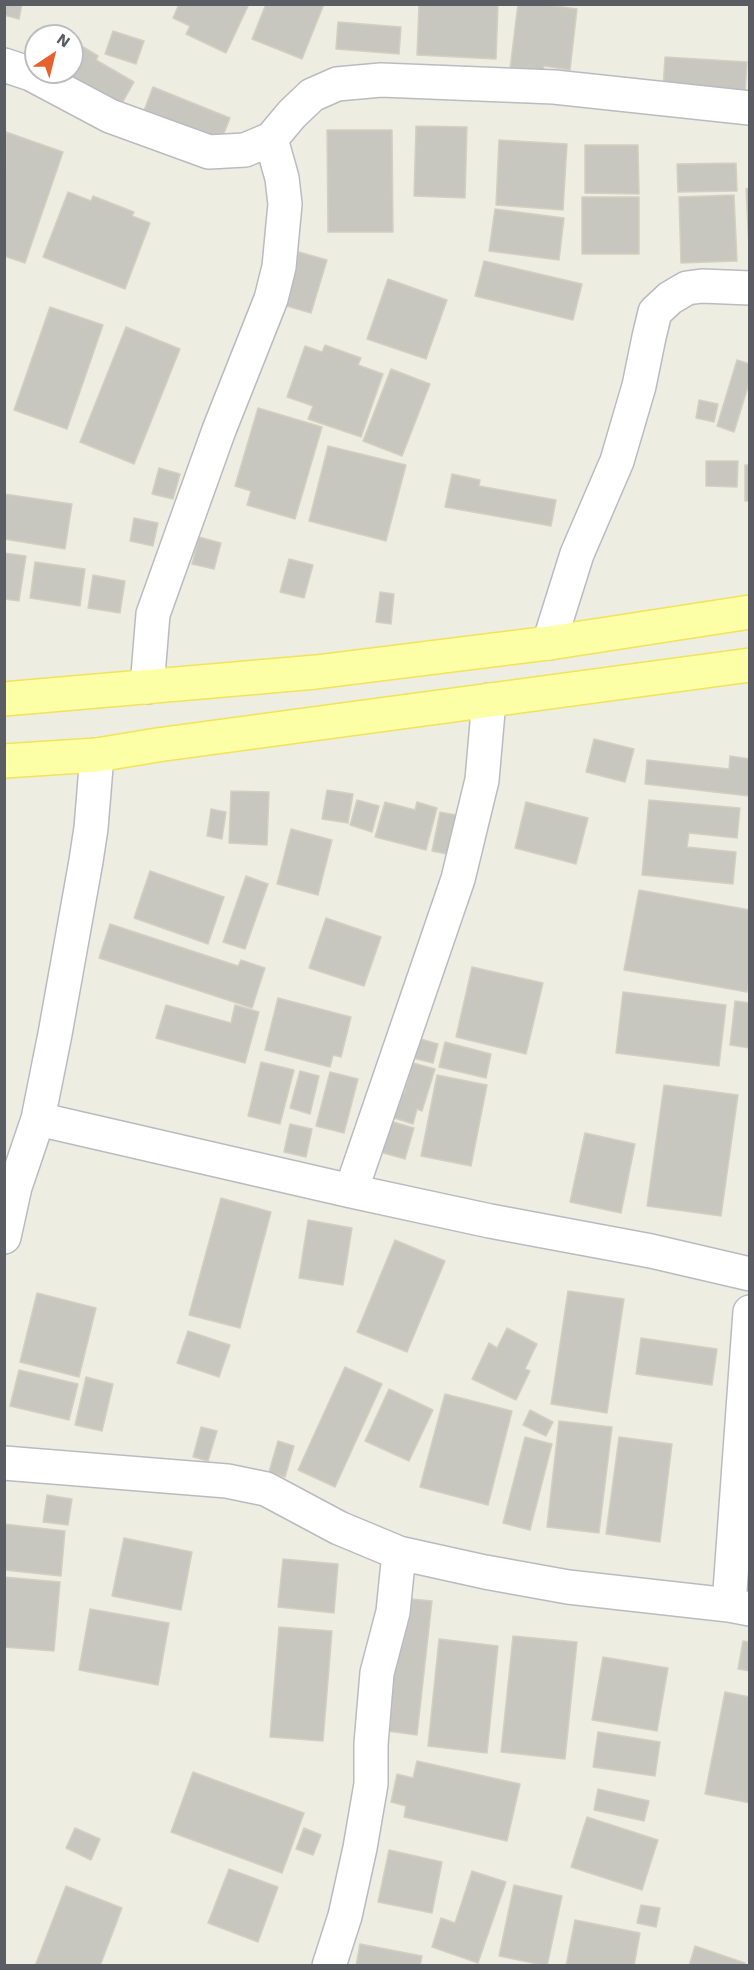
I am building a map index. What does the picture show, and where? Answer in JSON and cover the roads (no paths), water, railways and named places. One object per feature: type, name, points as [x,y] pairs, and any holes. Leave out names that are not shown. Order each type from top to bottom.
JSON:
[{"type":"main road","points":[[4,699],[316,672],[549,643],[750,612]]},
{"type":"main road","points":[[4,761],[97,755],[156,745],[750,665]]},
{"type":"street","points":[[4,65],[31,74],[110,116],[209,152],[245,150],[271,139],[312,95],[337,84],[381,80],[554,87],[750,108]]},
{"type":"street","points":[[147,687],[153,614],[224,419],[271,299],[279,267],[285,204],[282,178],[271,139]]},
{"type":"street","points":[[549,643],[577,554],[617,461],[639,386],[648,338],[656,312],[670,298],[687,288],[702,286],[750,288]]},
{"type":"street","points":[[351,1191],[458,879],[482,780],[489,700]]},
{"type":"street","points":[[4,1237],[15,1187],[38,1119],[55,1034],[91,828],[97,755]]},
{"type":"street","points":[[38,1119],[351,1191],[490,1221],[651,1251],[750,1274]]},
{"type":"street","points":[[4,1463],[227,1481],[266,1489],[339,1528],[399,1553],[568,1587],[740,1607],[750,1312]]},
{"type":"street","points":[[329,1965],[345,1916],[371,1784],[376,1673],[393,1612],[399,1553]]}]
